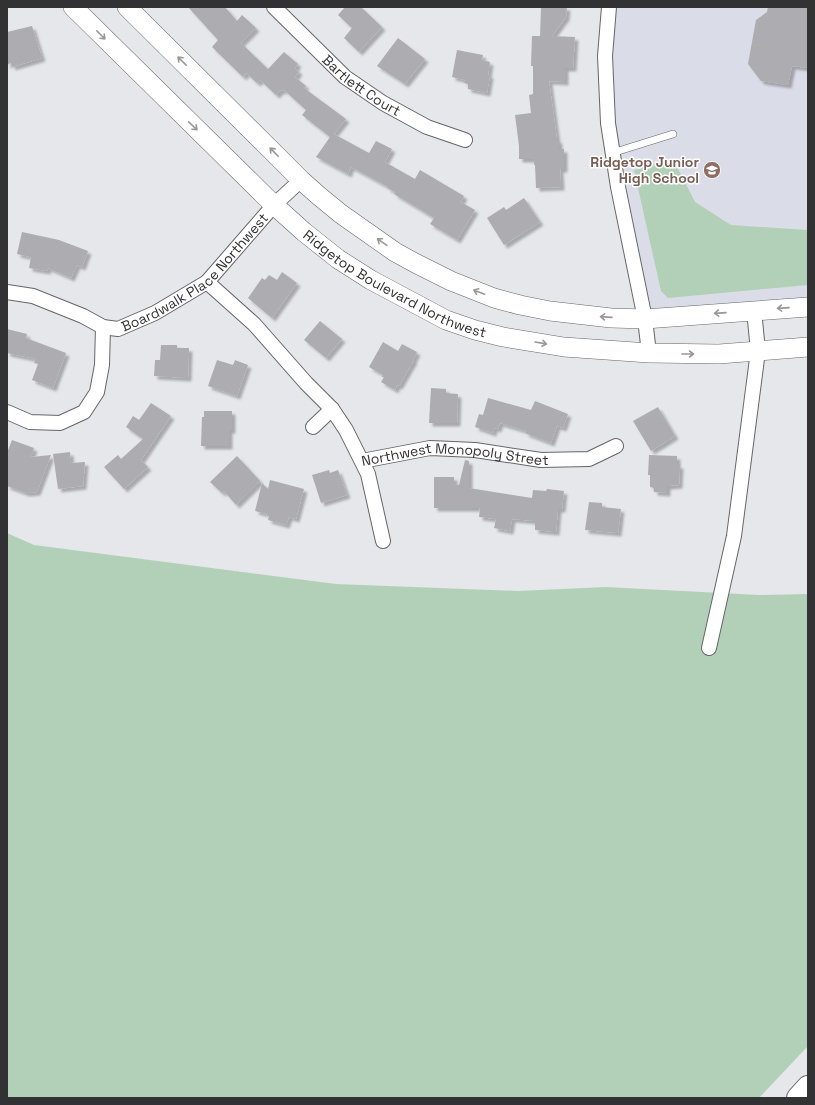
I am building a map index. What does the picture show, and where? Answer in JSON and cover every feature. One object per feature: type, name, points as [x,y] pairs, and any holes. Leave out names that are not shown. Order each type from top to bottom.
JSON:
[{"type":"highway","points":[[798,1098],[808,1087]]},
{"type":"main road","name":"Ridgetop Boulevard Northwest","points":[[73,7],[274,205],[304,232],[338,259],[371,280],[446,320],[475,330],[503,337],[564,347],[649,353],[719,354],[808,347]]},
{"type":"main road","name":"Ridgetop Boulevard Northwest","points":[[127,7],[301,180],[341,214],[396,252],[451,281],[494,298],[520,305],[550,311],[611,318],[645,319],[808,307]]},
{"type":"street","name":"Bartlett Court","points":[[274,7],[345,77],[383,103],[428,127],[464,140]]},
{"type":"street","points":[[609,7],[605,56],[608,123],[618,187],[645,319],[649,353]]},
{"type":"street","name":"Boardwalk Place Northwest","points":[[7,292],[33,296],[83,316],[103,327],[118,329],[156,313],[206,282],[274,205],[301,180]]},
{"type":"street","name":"Northwest Monopoly Street","points":[[206,282],[254,324],[306,383],[332,408],[346,430],[362,461],[430,448],[475,450],[540,460],[589,459],[616,446]]},
{"type":"street","points":[[709,648],[734,536],[758,351],[754,310]]},
{"type":"street","points":[[7,412],[30,422],[60,423],[84,412],[97,392],[102,365],[103,327]]},
{"type":"street","points":[[313,427],[332,408]]},
{"type":"street","points":[[362,461],[368,474],[383,541]]},
{"type":"lane","points":[[612,153],[673,134]]},
{"type":"shaded area","name":"Ridgetop Junior High School","points":[[609,7],[808,7],[808,307],[645,319],[618,187]]},
{"type":"green space","points":[[674,161],[695,202],[731,225],[808,230],[808,285],[668,298],[661,291],[634,170]]},
{"type":"green space","points":[[7,533],[34,545],[336,584],[518,591],[606,587],[759,595],[808,594],[808,1046],[759,1098],[7,1098]]},
{"type":"building","points":[[188,7],[225,7],[237,21],[242,15],[256,28],[241,43],[268,69],[284,52],[298,64],[295,68],[299,72],[295,77],[306,86],[304,88],[346,119],[334,134],[369,153],[376,141],[392,149],[385,162],[415,179],[420,170],[464,196],[461,202],[475,210],[457,240],[430,224],[434,218],[394,194],[395,192],[387,188],[388,187],[351,167],[348,174],[316,157],[330,137],[302,115],[306,110],[284,90],[281,90],[276,95],[260,80],[257,83],[246,73],[243,77],[212,47],[218,40]]},
{"type":"building","points":[[345,7],[361,7],[382,27],[359,52],[344,38],[352,28],[338,15]]},
{"type":"building","points":[[541,7],[567,7],[566,17],[552,36],[575,37],[573,68],[565,68],[565,82],[549,81],[557,140],[559,140],[559,149],[564,149],[564,169],[560,169],[561,187],[536,188],[534,159],[519,159],[515,115],[531,113],[529,95],[533,94],[533,66],[531,66],[532,36],[540,36]]},
{"type":"building","points":[[768,7],[808,7],[808,68],[792,66],[788,85],[761,81],[748,64],[756,20],[767,12]]},
{"type":"building","points":[[32,26],[42,58],[12,67],[11,63],[7,65],[7,32]]},
{"type":"building","points":[[398,38],[425,59],[405,84],[377,66]]},
{"type":"building","points":[[457,50],[483,55],[482,60],[490,62],[488,75],[490,75],[487,93],[468,89],[468,84],[464,83],[465,80],[452,77]]},
{"type":"building","points":[[524,198],[540,222],[504,245],[487,218],[504,207],[506,210]]},
{"type":"building","points":[[22,232],[59,240],[88,251],[82,267],[77,265],[71,278],[48,268],[47,271],[29,268],[31,257],[17,254]]},
{"type":"building","points":[[282,272],[297,283],[272,318],[248,298],[262,278],[265,280],[269,275],[277,280]]},
{"type":"building","points":[[320,321],[342,339],[326,358],[304,340]]},
{"type":"building","points":[[7,329],[27,334],[26,338],[66,353],[53,388],[32,380],[38,364],[34,363],[36,359],[7,353]]},
{"type":"building","points":[[383,342],[398,351],[402,344],[417,352],[399,386],[397,385],[395,390],[381,382],[384,377],[382,377],[383,375],[369,367]]},
{"type":"building","points":[[161,345],[177,345],[177,348],[189,348],[188,378],[154,376],[155,360],[160,360]]},
{"type":"building","points":[[217,360],[233,365],[235,360],[248,365],[237,396],[208,386]]},
{"type":"building","points":[[431,388],[446,389],[446,393],[458,394],[457,423],[429,423]]},
{"type":"building","points":[[488,398],[531,410],[535,401],[568,414],[563,428],[557,426],[551,443],[525,433],[526,431],[500,423],[498,429],[494,428],[493,433],[475,427],[479,414],[483,415]]},
{"type":"building","points":[[151,403],[171,416],[141,460],[148,467],[124,489],[104,467],[118,455],[121,459],[143,439],[126,427],[133,416],[139,420]]},
{"type":"building","points":[[658,407],[675,436],[651,451],[633,421]]},
{"type":"building","points":[[204,411],[232,411],[232,430],[229,430],[229,446],[201,446],[202,417],[204,417]]},
{"type":"building","points":[[12,440],[34,448],[31,457],[51,455],[37,492],[26,493],[7,486],[7,453]]},
{"type":"building","points":[[70,452],[71,463],[85,462],[83,486],[58,489],[53,454]]},
{"type":"building","points":[[649,455],[677,456],[677,465],[680,465],[679,485],[667,486],[667,493],[654,492],[654,488],[650,487],[650,475],[648,475]]},
{"type":"building","points":[[237,456],[260,481],[236,505],[224,491],[222,493],[210,482]]},
{"type":"building","points":[[465,460],[469,461],[469,488],[532,498],[533,490],[546,491],[547,489],[564,491],[562,509],[558,509],[556,532],[535,530],[535,521],[512,519],[510,531],[494,528],[496,519],[479,517],[480,508],[434,508],[434,477],[454,477],[454,484],[459,485]]},
{"type":"building","points":[[329,470],[330,473],[338,470],[347,495],[321,503],[312,475]]},
{"type":"building","points":[[270,480],[304,489],[296,519],[289,517],[286,525],[268,520],[269,516],[266,515],[267,514],[255,511],[262,483],[268,489]]},
{"type":"building","points":[[589,502],[602,503],[602,507],[621,509],[618,533],[585,530]]},
{"type":"place","name":"Ridgetop Junior High School","points":[[712,170]]}]
